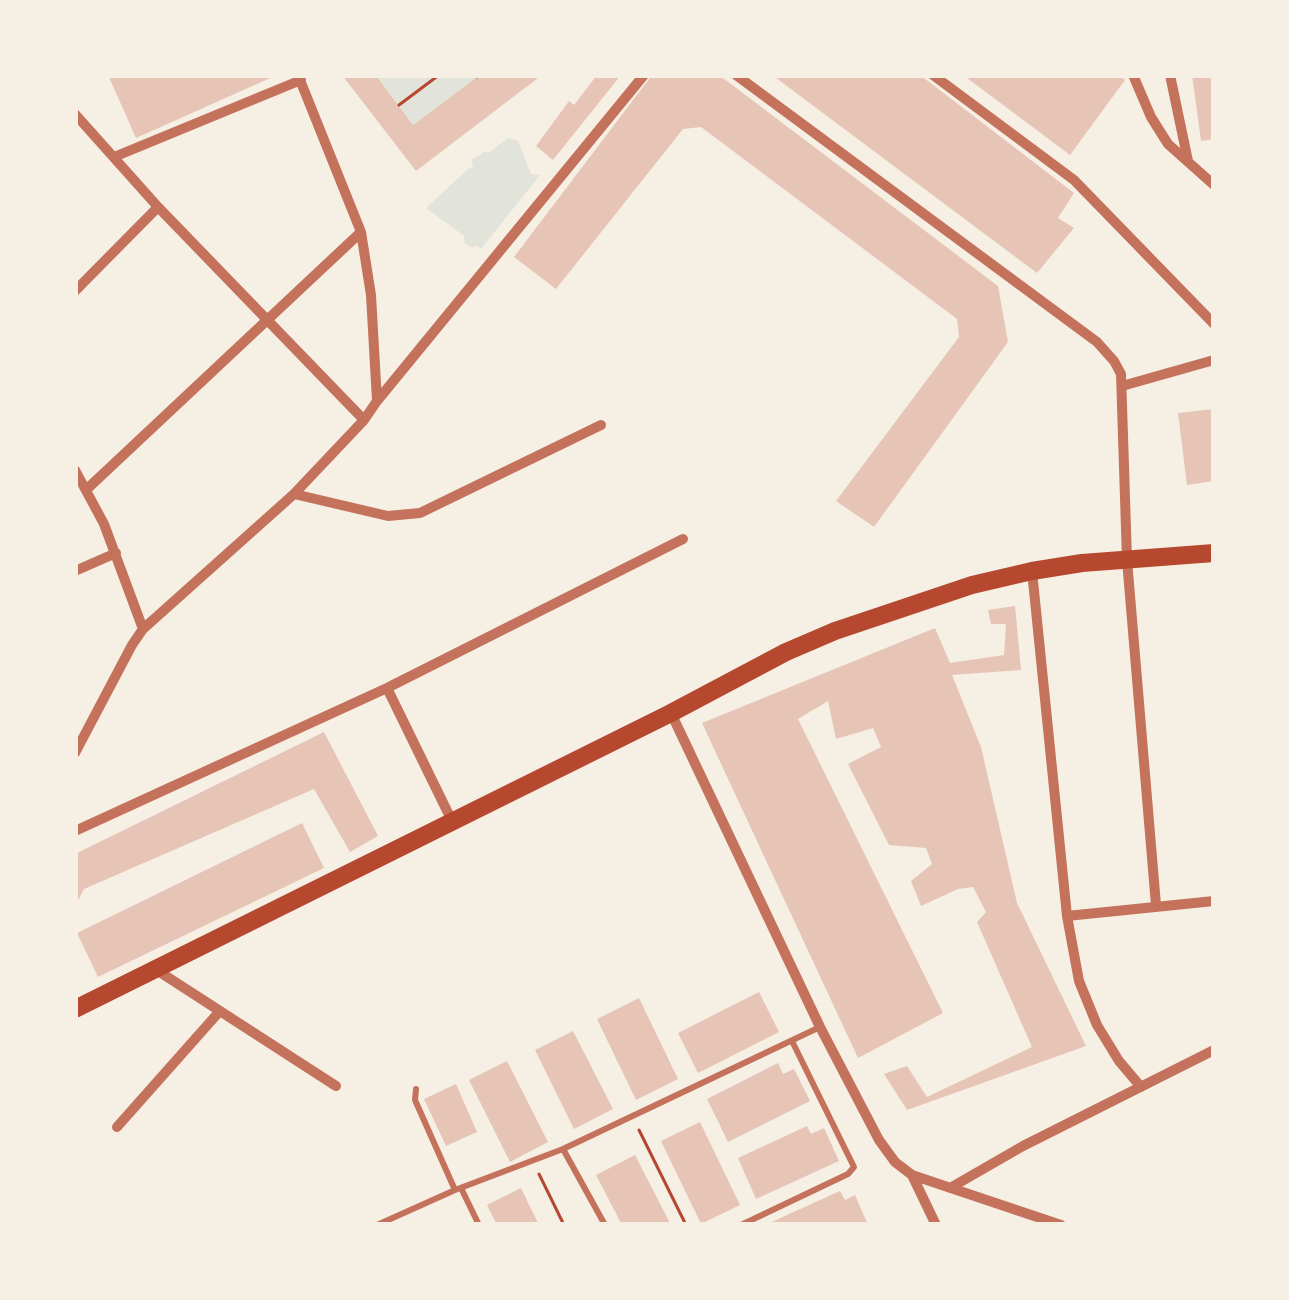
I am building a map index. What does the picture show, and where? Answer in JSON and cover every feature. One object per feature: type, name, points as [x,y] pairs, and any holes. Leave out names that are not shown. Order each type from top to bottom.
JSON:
[{"type":"highway","points":[[75,1009],[835,631],[953,591],[1032,571],[1214,553]]},
{"type":"street","points":[[75,753],[143,629],[294,494],[364,420],[644,75]]},
{"type":"street","points":[[736,75],[1097,343],[1121,374],[1127,560],[1156,905]]},
{"type":"street","points":[[933,75],[1074,180],[1214,324]]},
{"type":"street","points":[[1133,75],[1168,144],[1214,184]]},
{"type":"street","points":[[1171,75],[1189,164]]},
{"type":"street","points":[[115,157],[300,78],[362,232],[377,401]]},
{"type":"street","points":[[75,114],[364,420]]},
{"type":"street","points":[[75,291],[158,207]]},
{"type":"street","points":[[87,489],[362,232]]},
{"type":"street","points":[[1122,386],[1214,360]]},
{"type":"street","points":[[294,494],[388,516],[420,513],[601,424]]},
{"type":"street","points":[[75,470],[116,553],[143,629]]},
{"type":"street","points":[[75,832],[387,688],[683,539]]},
{"type":"street","points":[[75,571],[116,553]]},
{"type":"street","points":[[1032,571],[1067,916],[1079,981],[1097,1025],[1141,1087]]},
{"type":"street","points":[[387,688],[452,821]]},
{"type":"street","points":[[671,712],[820,1028],[895,1162],[912,1175],[1061,1225]]},
{"type":"street","points":[[1067,916],[1214,901]]},
{"type":"street","points":[[155,970],[336,1085]]},
{"type":"street","points":[[117,1127],[219,1012]]},
{"type":"street","points":[[950,1188],[1214,1050]]},
{"type":"street","points":[[912,1175],[935,1225]]},
{"type":"lane","points":[[377,1225],[633,1118],[820,1028]]},
{"type":"lane","points":[[740,1225],[854,1167],[792,1041]]},
{"type":"lane","points":[[416,1089],[416,1100],[479,1225]]},
{"type":"lane","points":[[563,1149],[605,1225]]},
{"type":"path","points":[[399,106],[439,75]]},
{"type":"path","points":[[633,1118],[686,1225]]},
{"type":"path","points":[[533,1161],[564,1225]]},
{"type":"shaded area","points":[[480,75],[413,125],[378,77]]},
{"type":"shaded area","points":[[508,138],[518,141],[531,174],[540,175],[481,249],[470,247],[464,236],[426,208],[473,168],[471,160]]},
{"type":"building","points":[[108,75],[277,75],[136,138]]},
{"type":"building","points":[[342,75],[376,75],[413,125],[480,75],[542,75],[416,171]]},
{"type":"building","points":[[597,75],[621,75],[553,160],[536,146],[569,101],[574,105]]},
{"type":"building","points":[[652,75],[719,75],[998,286],[1008,342],[874,527],[836,501],[959,337],[957,319],[701,127],[683,129],[556,289],[514,257]]},
{"type":"building","points":[[772,75],[920,75],[1074,193],[1058,218],[1074,228],[1037,273]]},
{"type":"building","points":[[963,75],[1118,75],[1125,80],[1070,155]]},
{"type":"building","points":[[1192,75],[1214,75],[1214,139],[1201,141]]},
{"type":"building","points":[[1214,409],[1214,481],[1187,485],[1178,413]]},
{"type":"building","points":[[1015,606],[1021,670],[952,675],[981,747],[1017,903],[1086,1046],[907,1110],[884,1074],[907,1066],[927,1097],[1032,1047],[977,922],[986,912],[973,887],[921,906],[911,881],[932,864],[926,848],[889,845],[848,764],[881,747],[873,728],[836,739],[828,701],[798,719],[943,1013],[858,1058],[702,723],[935,628],[950,663],[1004,655],[1006,624],[991,624],[988,610]]},
{"type":"building","points":[[324,732],[378,836],[350,852],[314,789],[84,889],[75,906],[75,854]]},
{"type":"building","points":[[302,823],[324,868],[98,977],[77,933]]},
{"type":"building","points":[[759,992],[779,1032],[698,1073],[678,1033]]},
{"type":"building","points":[[639,998],[678,1079],[636,1100],[597,1019]]},
{"type":"building","points":[[573,1031],[613,1109],[574,1129],[535,1050]]},
{"type":"building","points":[[507,1061],[548,1142],[510,1162],[469,1080]]},
{"type":"building","points":[[778,1063],[783,1074],[794,1069],[810,1101],[728,1142],[707,1099]]},
{"type":"building","points":[[456,1084],[477,1132],[446,1146],[424,1099]]},
{"type":"building","points":[[700,1122],[740,1205],[701,1224],[661,1141]]},
{"type":"building","points":[[807,1126],[811,1134],[824,1128],[839,1161],[756,1199],[738,1158]]},
{"type":"building","points":[[635,1155],[671,1225],[622,1225],[596,1175]]},
{"type":"building","points":[[521,1188],[539,1225],[497,1225],[487,1205]]},
{"type":"building","points":[[840,1191],[845,1200],[855,1195],[868,1225],[765,1225]]}]
